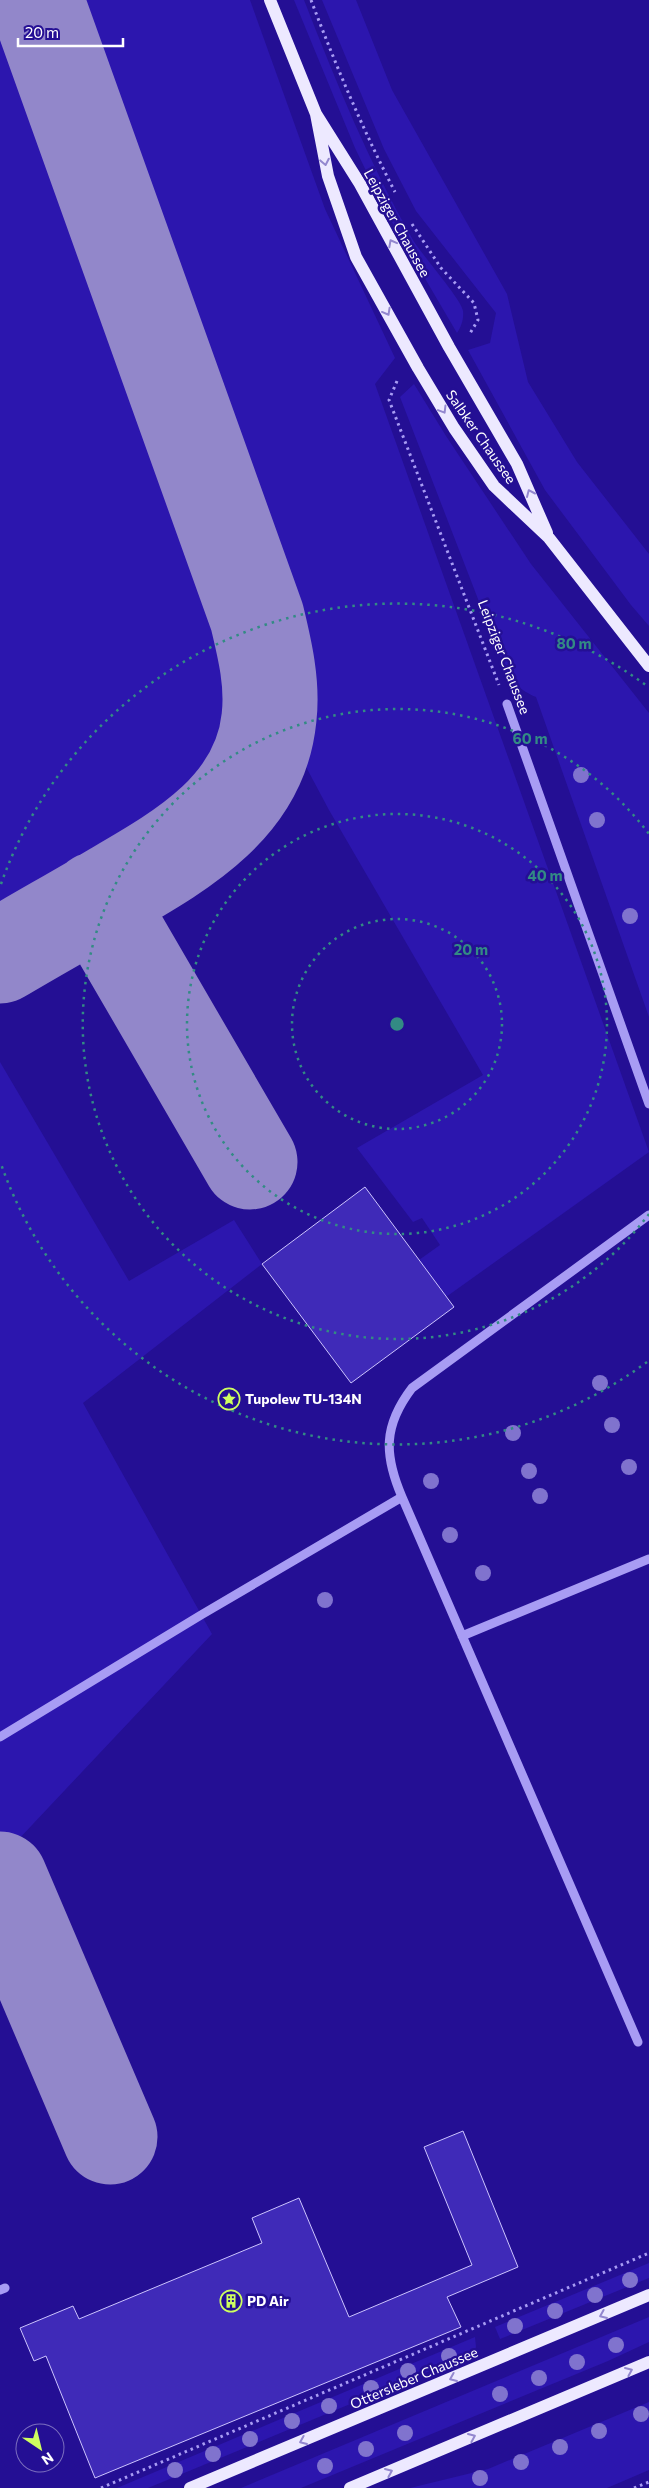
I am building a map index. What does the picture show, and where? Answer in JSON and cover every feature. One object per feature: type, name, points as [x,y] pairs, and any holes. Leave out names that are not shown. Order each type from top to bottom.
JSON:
[{"type":"main road","name":"Leipziger Chaussee","points":[[270,0],[316,114],[360,184],[449,347]]},
{"type":"main road","name":"Leipziger Chaussee","points":[[316,114],[328,176],[356,258],[418,368]]},
{"type":"main road","name":"Salbker Chaussee","points":[[449,347],[517,464],[549,538]]},
{"type":"main road","name":"Salbker Chaussee","points":[[418,368],[454,428],[494,486],[549,538],[649,666]]},
{"type":"main road","name":"Ottersleber Chaussee","points":[[190,2488],[649,2296]]},
{"type":"main road","points":[[350,2488],[649,2362]]},
{"type":"street","name":"Leipziger Chaussee","points":[[507,704],[649,1104]]},
{"type":"street","points":[[638,2042],[402,1497],[390,1464],[389,1439],[397,1413],[412,1388],[649,1214]]},
{"type":"street","points":[[0,1738],[201,1615],[402,1497]]},
{"type":"street","points":[[462,1636],[649,1559]]},
{"type":"path","points":[[311,0],[329,48],[371,146],[396,194]]},
{"type":"path","points":[[409,218],[441,268],[474,303],[478,320],[471,334],[466,337]]},
{"type":"path","name":"Leipziger Chaussee","points":[[403,376],[397,380],[389,400],[507,704]]},
{"type":"path","points":[[101,2488],[649,2252]]},
{"type":"path","points":[[634,2488],[649,2482]]},
{"type":"shaded area","points":[[80,0],[250,0],[325,209],[395,358],[375,384],[649,1152],[446,1297],[419,1260],[440,1245],[422,1218],[413,1222],[357,1148],[483,1075],[329,810],[297,750],[309,709],[311,691],[305,637],[294,596]]},
{"type":"shaded area","points":[[294,0],[304,0],[354,122],[397,211],[413,240],[461,305],[463,317],[457,333],[386,212],[355,148]]},
{"type":"shaded area","points":[[322,0],[356,0],[392,90],[507,294],[528,382],[577,462],[649,554],[649,626],[631,605],[545,490],[468,350],[490,343],[496,313],[416,211],[384,149]]},
{"type":"shaded area","points":[[0,18],[216,621],[230,673],[230,708],[224,739],[211,765],[194,787],[172,807],[147,824],[0,909]]},
{"type":"shaded area","points":[[414,384],[446,436],[531,564],[649,713],[649,1017],[536,697],[517,685],[500,656],[400,397]]},
{"type":"shaded area","points":[[0,1062],[129,1281],[234,1220],[262,1264],[83,1403],[212,1634],[0,1859]]},
{"type":"shaded area","points":[[649,2263],[649,2278],[500,2339],[495,2327]]},
{"type":"shaded area","points":[[649,2317],[649,2342],[608,2361],[301,2488],[241,2488]]},
{"type":"shaded area","points":[[475,2337],[476,2347],[473,2353],[148,2488],[117,2488]]},
{"type":"shaded area","points":[[649,2402],[649,2470],[607,2488],[410,2488],[488,2469]]},
{"type":"building","points":[[365,1187],[454,1307],[351,1383],[262,1264]]},
{"type":"building","name":"PD Air","points":[[463,2131],[518,2267],[447,2297],[461,2327],[95,2478],[46,2356],[34,2361],[20,2328],[73,2306],[79,2319],[262,2243],[252,2218],[299,2198],[349,2317],[472,2265],[424,2147]]},
{"type":"taxiway","points":[[0,956],[164,860],[213,823],[234,801],[250,777],[262,749],[270,705],[268,667],[257,617],[36,0]]},
{"type":"taxiway","points":[[97,899],[250,1162]]},
{"type":"taxiway","points":[[0,1879],[110,2137]]},
{"type":"place","name":"Tupolew TU-134N","points":[[229,1399]]},
{"type":"place","name":"PD Air","points":[[231,2301]]}]
